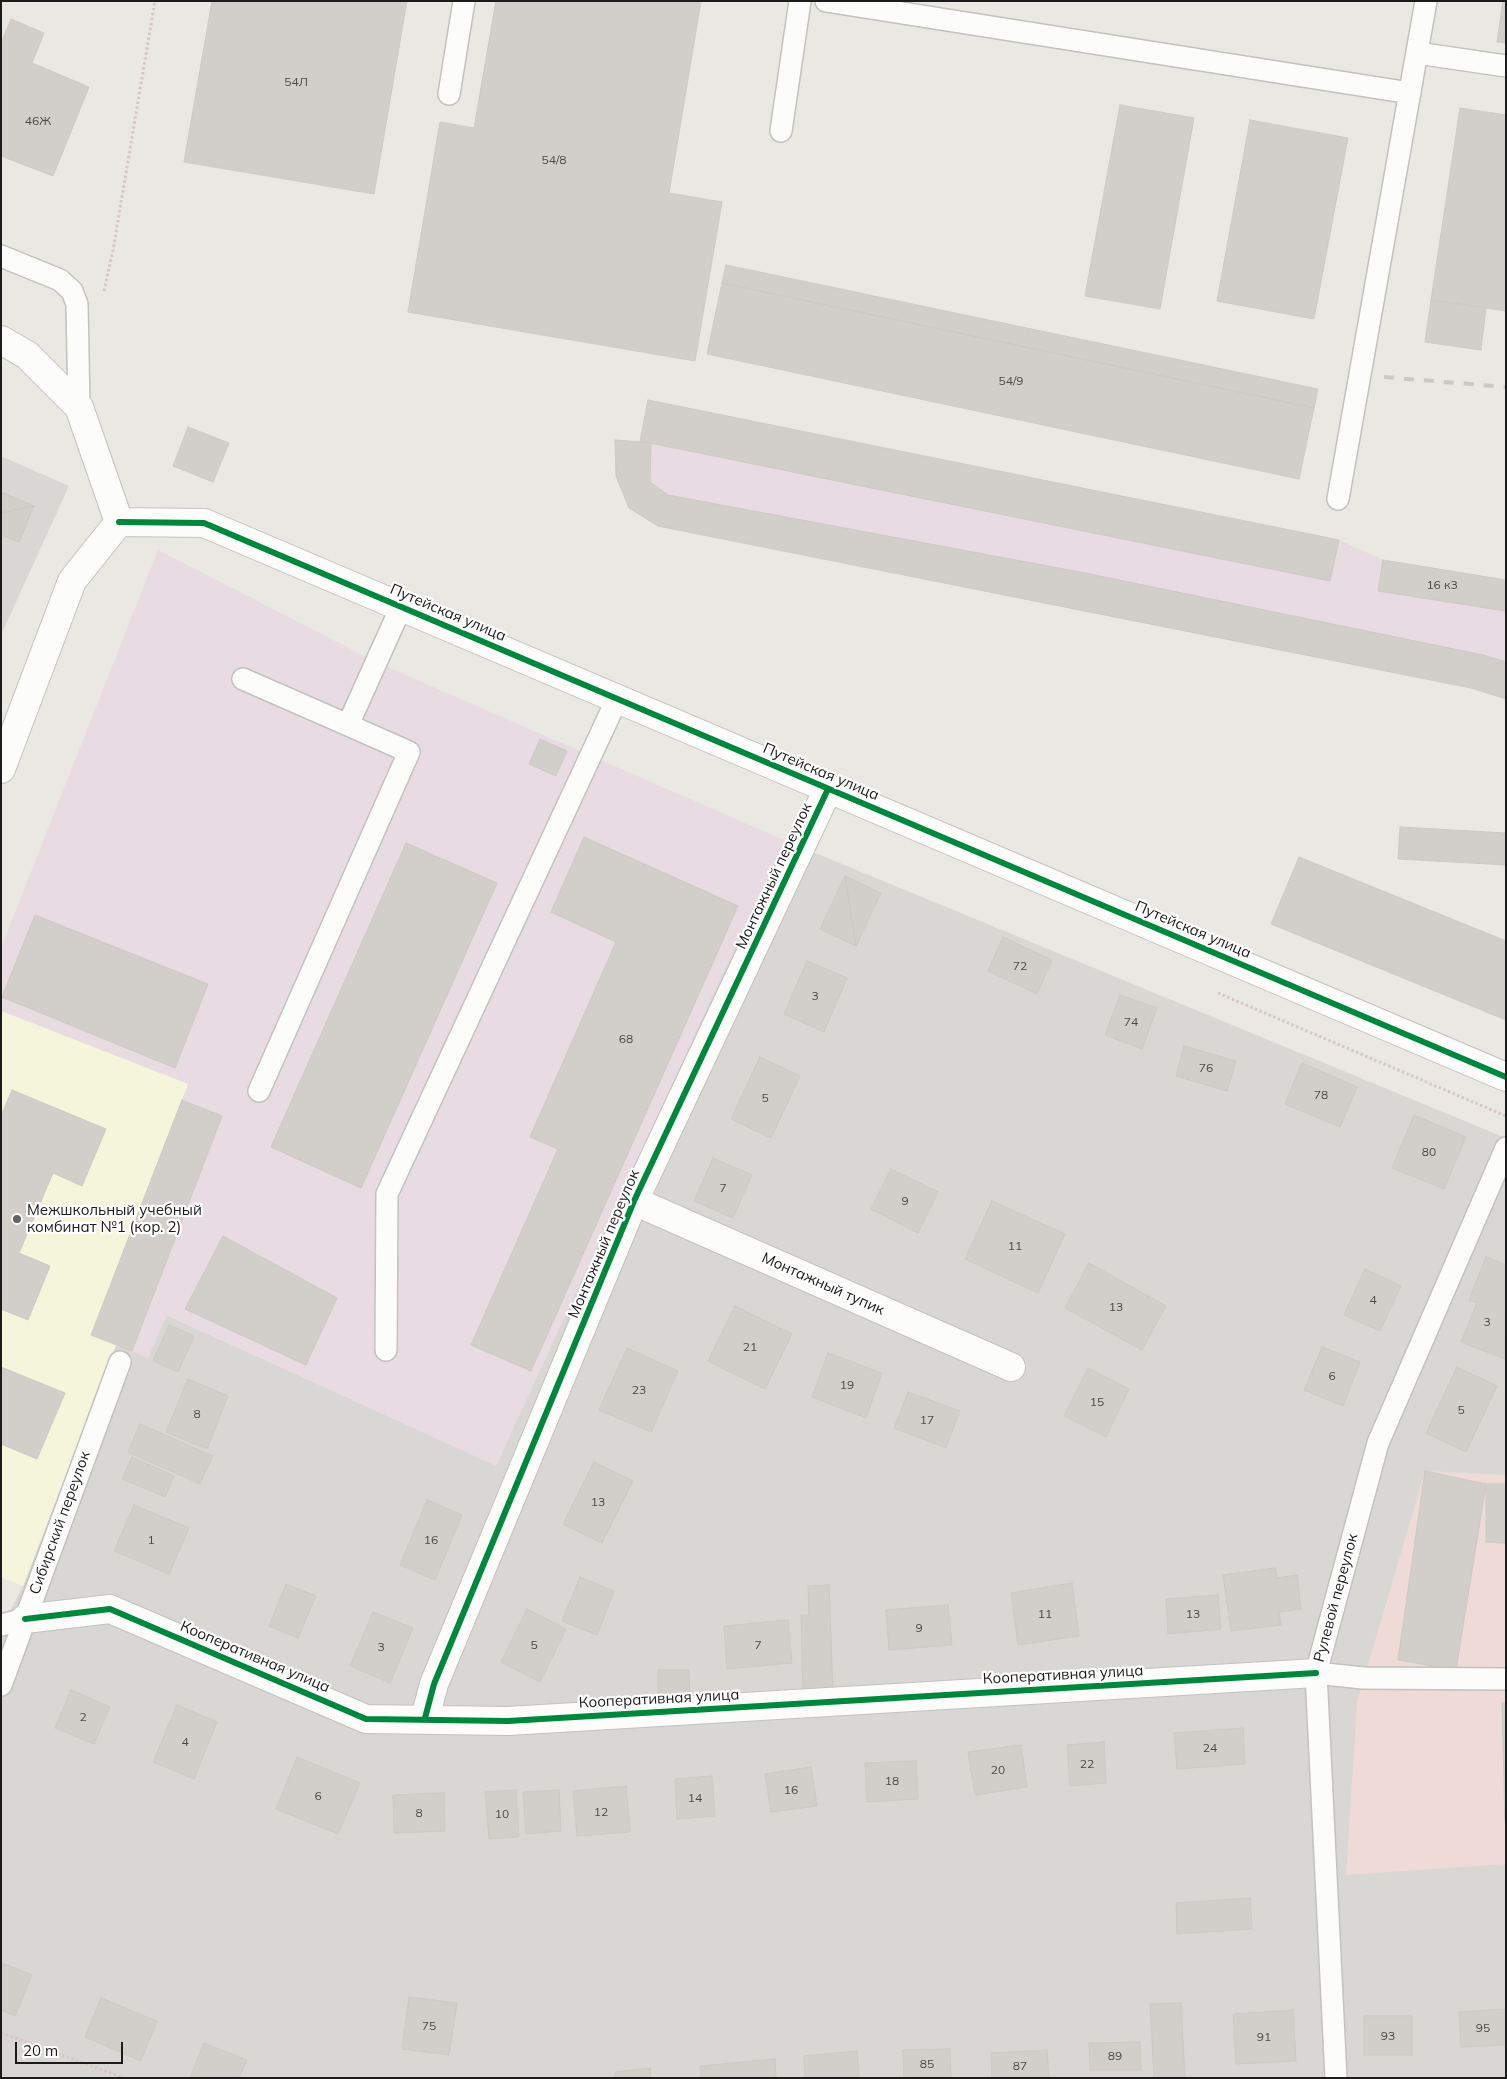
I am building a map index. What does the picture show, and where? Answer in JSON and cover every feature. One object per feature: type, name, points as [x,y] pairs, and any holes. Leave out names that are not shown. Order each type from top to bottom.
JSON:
[{"type":"street","points":[[1,340],[27,355],[79,407],[119,522],[72,581],[1,769]]},
{"type":"street","name":"Путейская улица","points":[[119,522],[204,523],[1506,1076]]},
{"type":"street","name":"Монтажный переулок","points":[[425,1718],[434,1684],[634,1202],[828,789]]},
{"type":"street","name":"Монтажный тупик","points":[[634,1202],[1011,1367]]},
{"type":"street","name":"Кооперативная улица","points":[[13,1622],[110,1609],[366,1718],[508,1720],[1316,1673]]},
{"type":"lane","points":[[449,94],[464,1]]},
{"type":"lane","points":[[781,131],[800,1]]},
{"type":"lane","points":[[826,1],[1410,93]]},
{"type":"lane","points":[[1338,499],[1426,1]]},
{"type":"lane","points":[[1417,52],[1506,66]]},
{"type":"lane","points":[[1,256],[60,280],[72,291],[77,304],[79,407]]},
{"type":"lane","points":[[348,725],[402,607]]},
{"type":"lane","points":[[244,678],[409,752],[259,1091]]},
{"type":"lane","points":[[386,1350],[387,1194],[617,699]]},
{"type":"lane","name":"Рулевой переулок","points":[[1336,2078],[1316,1673],[1378,1443],[1506,1148]]},
{"type":"lane","name":"Сибирский переулок","points":[[1,1685],[13,1622],[120,1362]]},
{"type":"lane","points":[[1316,1673],[1363,1678],[1506,1679]]},
{"type":"path","points":[[103,296],[113,250],[156,1]]},
{"type":"path","points":[[1,2033],[124,2078]]},
{"type":"shaded area","points":[[648,400],[1339,540],[1383,560],[1506,580],[1506,699],[1471,688],[658,526],[629,508],[616,476],[615,440],[640,441]]},
{"type":"shaded area","points":[[1,456],[69,486],[1,635]]},
{"type":"shaded area","points":[[158,550],[376,662],[784,840],[496,1466],[167,1315],[148,1358],[91,1335],[188,1084],[1,1011],[1,948]]},
{"type":"shaded area","points":[[784,840],[1506,1138],[1506,2078],[1,2078],[1,1628],[23,1586],[116,1345],[148,1357],[166,1315],[496,1465]]},
{"type":"shaded area","points":[[1,1011],[188,1084],[91,1335],[116,1345],[23,1586],[1,1577]]},
{"type":"shaded area","points":[[1425,1471],[1506,1475],[1506,1864],[1346,1875],[1357,1702]]},
{"type":"building","points":[[212,1],[407,1],[374,194],[184,162]]},
{"type":"building","points":[[496,1],[701,1],[669,193],[722,202],[695,361],[408,312],[440,122],[474,128]]},
{"type":"building","points":[[1503,1],[1506,1],[1506,43],[1497,42]]},
{"type":"building","points":[[11,19],[44,33],[32,63],[89,87],[53,176],[1,156],[1,43]]},
{"type":"building","points":[[1120,105],[1194,118],[1160,309],[1085,296]]},
{"type":"building","points":[[1460,108],[1506,115],[1506,311],[1431,300]]},
{"type":"building","points":[[1250,120],[1348,138],[1314,319],[1217,301]]},
{"type":"building","points":[[726,265],[1318,389],[1314,408],[722,283]]},
{"type":"building","points":[[722,283],[1314,408],[1299,479],[707,354]]},
{"type":"building","points":[[1431,300],[1486,308],[1481,350],[1425,342]]},
{"type":"building","points":[[648,400],[1339,540],[1330,581],[640,441]]},
{"type":"building","points":[[188,427],[229,443],[213,482],[173,466]]},
{"type":"building","points":[[615,440],[651,443],[650,482],[668,495],[1085,573],[1483,655],[1506,662],[1506,699],[1471,688],[658,526],[629,508],[616,476]]},
{"type":"building","points":[[1,492],[34,506],[1,513]]},
{"type":"building","points":[[34,506],[19,542],[1,535],[1,513]]},
{"type":"building","points":[[1383,560],[1506,580],[1506,611],[1378,591]]},
{"type":"building","points":[[540,739],[567,751],[556,776],[529,764]]},
{"type":"building","points":[[1400,827],[1506,833],[1506,865],[1398,859]]},
{"type":"building","points":[[584,837],[738,906],[531,1371],[471,1345],[558,1149],[530,1137],[616,942],[551,912]]},
{"type":"building","points":[[406,843],[497,883],[361,1188],[271,1147]]},
{"type":"building","points":[[1299,857],[1506,941],[1506,1020],[1271,924]]},
{"type":"building","points":[[845,876],[881,893],[856,946]]},
{"type":"building","points":[[845,876],[856,946],[820,929]]},
{"type":"building","points":[[35,915],[208,984],[175,1068],[2,997]]},
{"type":"building","points":[[1003,937],[1052,960],[1037,994],[988,971]]},
{"type":"building","points":[[807,961],[847,978],[824,1032],[784,1014]]},
{"type":"building","points":[[1120,995],[1157,1008],[1142,1049],[1105,1035]]},
{"type":"building","points":[[1184,1046],[1236,1061],[1227,1091],[1176,1076]]},
{"type":"building","points":[[760,1057],[800,1076],[771,1138],[731,1119]]},
{"type":"building","points":[[1302,1063],[1357,1087],[1340,1127],[1285,1104]]},
{"type":"building","name":"Межшкольный учебный комбинат №1 (кор. 2)","points":[[12,1090],[106,1129],[82,1186],[53,1173],[19,1253],[50,1266],[28,1320],[1,1309],[1,1116]]},
{"type":"building","points":[[182,1100],[222,1116],[132,1351],[91,1335]]},
{"type":"building","points":[[1414,1115],[1466,1137],[1444,1189],[1392,1168]]},
{"type":"building","points":[[713,1158],[752,1175],[733,1218],[694,1201]]},
{"type":"building","points":[[891,1169],[938,1192],[918,1233],[871,1209]]},
{"type":"building","points":[[992,1201],[1065,1234],[1038,1293],[965,1259]]},
{"type":"building","points":[[223,1236],[337,1298],[306,1365],[185,1309]]},
{"type":"building","points":[[1486,1257],[1506,1265],[1505,1359],[1461,1342],[1477,1303],[1469,1300]]},
{"type":"building","points":[[1089,1263],[1166,1306],[1142,1350],[1065,1308]]},
{"type":"building","points":[[1365,1269],[1401,1286],[1380,1331],[1344,1315]]},
{"type":"building","points":[[735,1306],[792,1334],[765,1389],[708,1361]]},
{"type":"building","points":[[169,1325],[194,1336],[178,1372],[153,1361]]},
{"type":"building","points":[[1322,1347],[1360,1362],[1343,1406],[1304,1390]]},
{"type":"building","points":[[627,1348],[678,1371],[651,1432],[599,1410]]},
{"type":"building","points":[[828,1353],[882,1373],[866,1418],[812,1397]]},
{"type":"building","points":[[1,1367],[65,1393],[37,1459],[1,1444]]},
{"type":"building","points":[[1457,1367],[1497,1386],[1466,1452],[1426,1433]]},
{"type":"building","points":[[1088,1368],[1129,1389],[1106,1437],[1064,1416]]},
{"type":"building","points":[[188,1379],[228,1396],[207,1449],[166,1432]]},
{"type":"building","points":[[908,1392],[960,1411],[946,1448],[894,1428]]},
{"type":"building","points":[[140,1424],[213,1456],[200,1484],[128,1452]]},
{"type":"building","points":[[132,1457],[174,1476],[165,1497],[122,1479]]},
{"type":"building","points":[[594,1462],[633,1481],[602,1543],[563,1524]]},
{"type":"building","points":[[1425,1471],[1486,1484],[1456,1670],[1398,1660]]},
{"type":"building","points":[[1486,1484],[1506,1484],[1506,1543],[1486,1542]]},
{"type":"building","points":[[427,1500],[462,1515],[435,1580],[400,1565]]},
{"type":"building","points":[[134,1505],[189,1528],[169,1574],[114,1551]]},
{"type":"building","points":[[1275,1568],[1277,1578],[1297,1575],[1301,1609],[1279,1612],[1281,1625],[1231,1631],[1223,1575]]},
{"type":"building","points":[[580,1577],[614,1591],[597,1635],[562,1621]]},
{"type":"building","points":[[1072,1583],[1079,1636],[1018,1645],[1011,1593]]},
{"type":"building","points":[[286,1584],[316,1596],[298,1638],[269,1626]]},
{"type":"building","points":[[829,1585],[833,1691],[803,1692],[801,1615],[809,1615],[808,1586]]},
{"type":"building","points":[[1218,1595],[1221,1629],[1168,1634],[1166,1599]]},
{"type":"building","points":[[948,1605],[952,1645],[889,1650],[886,1610]]},
{"type":"building","points":[[527,1609],[566,1629],[540,1682],[501,1662]]},
{"type":"building","points":[[373,1612],[413,1628],[390,1683],[350,1666]]},
{"type":"building","points":[[788,1620],[792,1663],[727,1669],[724,1626]]},
{"type":"building","points":[[658,1670],[689,1670],[690,1707],[659,1709]]},
{"type":"building","points":[[71,1690],[110,1707],[94,1744],[55,1728]]},
{"type":"building","points":[[1502,1703],[1506,1703],[1505,1821]]},
{"type":"building","points":[[177,1705],[217,1722],[194,1779],[153,1762]]},
{"type":"building","points":[[1243,1728],[1245,1764],[1177,1769],[1174,1733]]},
{"type":"building","points":[[1104,1742],[1106,1783],[1070,1786],[1067,1745]]},
{"type":"building","points":[[1021,1745],[1027,1787],[975,1795],[968,1752]]},
{"type":"building","points":[[297,1757],[360,1783],[338,1834],[276,1809]]},
{"type":"building","points":[[916,1761],[918,1799],[867,1802],[865,1763]]},
{"type":"building","points":[[811,1767],[817,1806],[771,1812],[765,1774]]},
{"type":"building","points":[[712,1776],[715,1816],[677,1819],[675,1779]]},
{"type":"building","points":[[626,1786],[630,1832],[577,1836],[573,1791]]},
{"type":"building","points":[[516,1790],[519,1837],[489,1839],[485,1792]]},
{"type":"building","points":[[559,1790],[561,1831],[526,1834],[523,1792]]},
{"type":"building","points":[[444,1793],[445,1831],[394,1833],[393,1795]]},
{"type":"building","points":[[1250,1898],[1252,1929],[1177,1934],[1176,1903]]},
{"type":"building","points":[[2,1963],[32,1975],[15,2016],[1,2010]]},
{"type":"building","points":[[409,1997],[457,2003],[449,2055],[402,2049]]},
{"type":"building","points":[[101,1998],[157,2021],[141,2061],[85,2037]]},
{"type":"building","points":[[1181,2003],[1185,2078],[1154,2078],[1150,2004]]},
{"type":"building","points":[[1506,2009],[1506,2045],[1461,2047],[1459,2012]]},
{"type":"building","points":[[1293,2010],[1296,2061],[1236,2064],[1233,2014]]},
{"type":"building","points":[[1364,2016],[1412,2016],[1412,2055],[1364,2055]]},
{"type":"building","points":[[1140,2042],[1141,2070],[1090,2070],[1089,2043]]},
{"type":"building","points":[[204,2043],[247,2060],[239,2078],[190,2078]]},
{"type":"building","points":[[950,2049],[951,2078],[904,2078],[903,2050]]},
{"type":"building","points":[[1047,2050],[1049,2078],[992,2078],[991,2053]]},
{"type":"building","points":[[857,2051],[859,2078],[805,2078],[804,2056]]},
{"type":"building","points":[[775,2059],[776,2078],[701,2078],[700,2066]]},
{"type":"building","points":[[650,2068],[651,2078],[615,2078],[615,2072]]},
{"type":"railway","points":[[1384,377],[1506,387]]},
{"type":"cycle path","points":[[119,522],[204,523],[1506,1077]]},
{"type":"cycle path","points":[[425,1718],[434,1684],[634,1201],[828,789]]},
{"type":"cycle path","points":[[25,1619],[110,1609],[366,1719],[508,1721],[1316,1673]]},
{"type":"place","name":"Межшкольный учебный комбинат №1 (кор. 2)","points":[[17,1219]]}]
